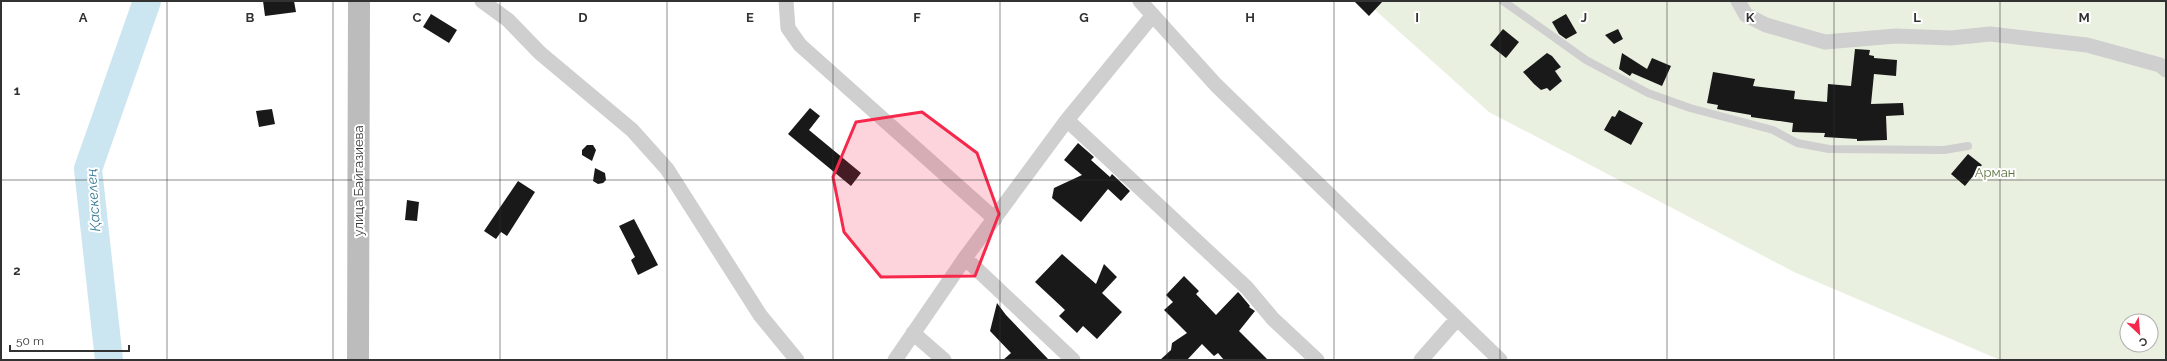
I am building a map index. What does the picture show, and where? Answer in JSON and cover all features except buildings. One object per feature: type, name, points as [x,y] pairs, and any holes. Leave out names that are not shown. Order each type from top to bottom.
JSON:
[{"type":"main road","name":"улица Байгазиева","points":[[358,360],[359,1]]},
{"type":"street","points":[[482,1],[508,20],[545,57],[632,130],[667,170],[760,315],[797,360]]},
{"type":"street","points":[[786,1],[788,28],[800,45],[994,219]]},
{"type":"street","points":[[1140,1],[1216,85],[1500,360]]},
{"type":"street","points":[[1738,1],[1746,15],[1766,25],[1825,42],[1896,36],[1951,38],[1990,34],[2087,45],[2160,65],[2166,70]]},
{"type":"street","points":[[895,360],[965,258],[1067,120],[1153,15]]},
{"type":"street","points":[[1067,120],[1247,288],[1273,319],[1317,360]]},
{"type":"street","points":[[965,258],[1073,360]]},
{"type":"street","points":[[1421,360],[1457,319]]},
{"type":"street","points":[[913,333],[944,360]]},
{"type":"lane","points":[[1503,1],[1586,60],[1648,93],[1690,108],[1773,130],[1797,143],[1829,149],[1944,150],[1968,146]]},
{"type":"highlighted area","points":[[922,112],[977,153],[999,214],[975,276],[881,277],[844,232],[833,177],[856,122]]},
{"type":"green space","name":"Арман","points":[[1365,1],[2166,1],[2166,360],[2000,360],[1794,272],[1489,112]]},
{"type":"waterway","name":"Қаскелең","points":[[109,360],[88,169],[147,1]]}]
